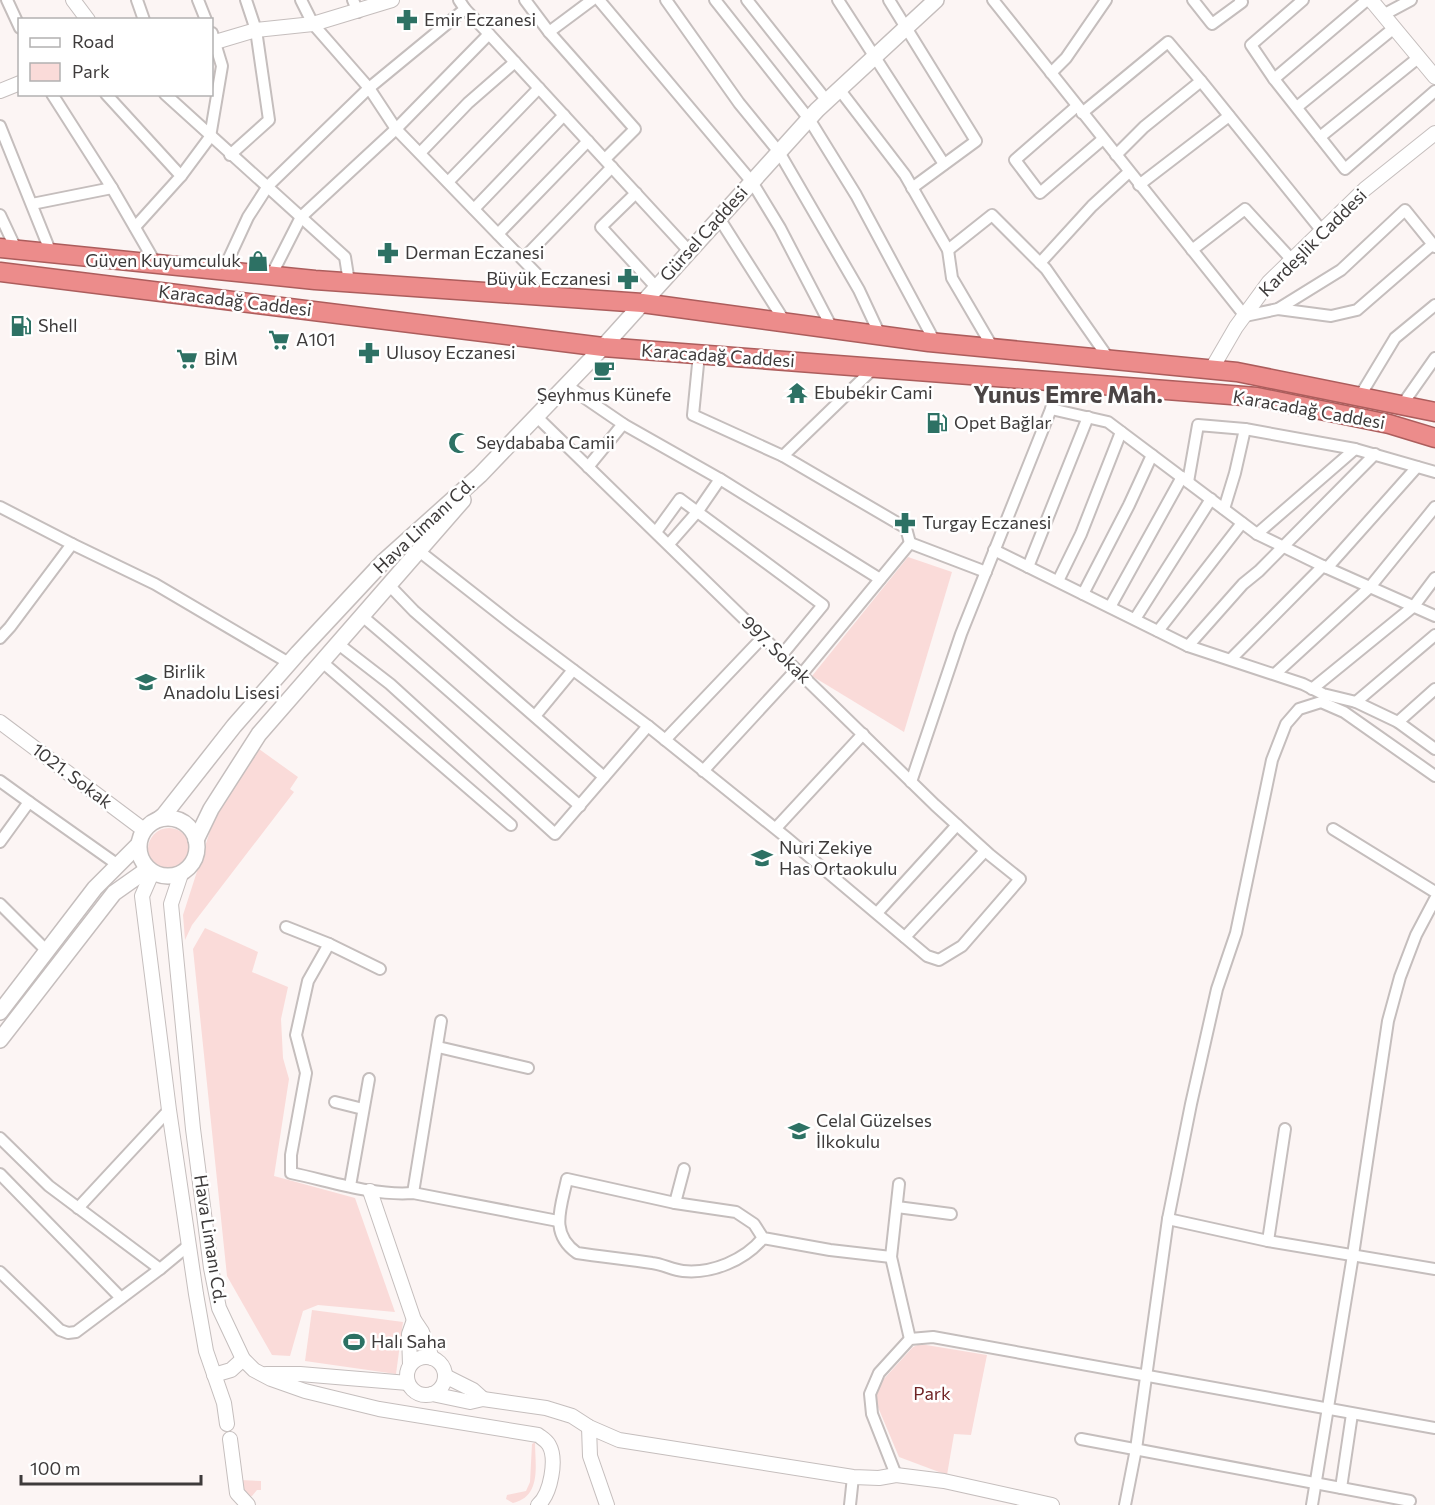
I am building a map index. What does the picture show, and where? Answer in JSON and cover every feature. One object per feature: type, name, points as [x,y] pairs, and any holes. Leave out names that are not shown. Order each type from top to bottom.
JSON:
[{"type":"highway","name":"Karacadağ Caddesi","points":[[8,248],[271,276],[642,303],[935,342],[1237,372],[1435,412]]},
{"type":"highway","name":"Karacadağ Caddesi","points":[[0,272],[603,347],[1257,398],[1389,424],[1435,438]]},
{"type":"main road","name":"Gürsel Caddesi","points":[[480,475],[603,347],[809,119],[936,0]]},
{"type":"main road","name":"Hava Limanı Cd.","points":[[196,840],[211,809],[259,734],[462,502],[480,475]]},
{"type":"main road","name":"Hava Limanı Cd.","points":[[159,819],[234,726],[383,562],[480,475]]},
{"type":"main road","points":[[0,1012],[95,888],[138,845],[144,830],[151,824],[159,819],[178,820],[186,824],[196,840],[197,850],[195,859],[189,868],[172,877],[150,871],[139,854],[138,845]]},
{"type":"main road","points":[[0,1040],[114,893],[150,871]]},
{"type":"street","points":[[7,0],[18,24]]},
{"type":"street","points":[[73,0],[86,18]]},
{"type":"street","points":[[137,0],[143,18]]},
{"type":"street","points":[[198,0],[205,18]]},
{"type":"street","points":[[230,156],[269,120],[256,30],[246,0]]},
{"type":"street","points":[[302,0],[313,24],[369,88],[396,129],[560,297]]},
{"type":"street","points":[[135,227],[181,176],[210,137],[222,66],[213,39],[256,30],[313,24],[355,6],[392,0]]},
{"type":"street","points":[[523,259],[635,129],[549,32],[525,0]]},
{"type":"street","points":[[549,32],[592,0]]},
{"type":"street","points":[[599,0],[752,182],[780,228],[832,328]]},
{"type":"street","points":[[666,0],[739,103],[779,152],[859,290],[880,335]]},
{"type":"street","points":[[715,0],[809,119],[856,195],[935,342]]},
{"type":"street","points":[[747,0],[827,101]]},
{"type":"street","points":[[838,0],[944,164]]},
{"type":"street","points":[[889,0],[976,141],[912,188]]},
{"type":"street","points":[[993,0],[1245,316],[1278,309],[1331,316],[1357,310],[1434,246],[1405,210],[1341,270],[1278,309]]},
{"type":"street","points":[[1051,73],[1066,58],[1106,0]]},
{"type":"street","points":[[1192,0],[1212,24],[1242,1]]},
{"type":"street","points":[[1303,0],[1251,45],[1274,79],[1345,169],[1435,92]]},
{"type":"street","points":[[1274,79],[1369,0],[1435,77]]},
{"type":"street","points":[[1383,15],[1411,0]]},
{"type":"street","points":[[223,271],[248,217],[268,186],[369,88],[462,4],[689,251]]},
{"type":"street","points":[[1297,107],[1394,28]]},
{"type":"street","points":[[271,276],[301,217],[396,129],[489,34]]},
{"type":"street","points":[[1103,139],[1040,193],[1015,160],[1168,42],[1322,231]]},
{"type":"street","points":[[1320,137],[1418,58]]},
{"type":"street","points":[[420,153],[468,103],[515,62]]},
{"type":"street","points":[[1116,155],[1144,127],[1201,81]]},
{"type":"street","points":[[0,91],[18,84]]},
{"type":"street","points":[[448,182],[539,88]]},
{"type":"street","points":[[839,89],[905,175],[948,250],[952,278],[993,348]]},
{"type":"street","points":[[53,96],[112,188],[156,264]]},
{"type":"street","points":[[108,96],[181,176]]},
{"type":"street","points":[[167,96],[230,156],[268,186],[345,256],[349,282]]},
{"type":"street","points":[[474,209],[564,115]]},
{"type":"street","points":[[1139,185],[1229,116]]},
{"type":"street","points":[[0,126],[51,253]]},
{"type":"street","name":"Kardeşlik Caddesi","points":[[1210,370],[1269,282],[1365,189],[1435,133]]},
{"type":"street","points":[[498,234],[588,141]]},
{"type":"street","points":[[1040,263],[1092,206],[1129,172]]},
{"type":"street","points":[[32,204],[112,188]]},
{"type":"street","points":[[636,193],[601,227],[656,287]]},
{"type":"street","points":[[1192,250],[1245,208],[1292,260]]},
{"type":"street","points":[[0,215],[8,248]]},
{"type":"street","points":[[948,250],[992,215],[1040,263],[1108,359]]},
{"type":"street","points":[[719,218],[785,322]]},
{"type":"street","points":[[1360,396],[1395,338],[1435,305]]},
{"type":"street","points":[[699,354],[693,415],[783,456],[906,528],[910,543]]},
{"type":"street","points":[[1402,405],[1435,358]]},
{"type":"street","points":[[783,456],[874,368]]},
{"type":"street","points":[[911,782],[961,634],[1060,382]]},
{"type":"street","points":[[566,385],[623,424],[720,479],[880,579]]},
{"type":"street","points":[[1051,409],[1108,422],[1257,534],[1435,616]]},
{"type":"street","name":"997. Sokak","points":[[536,416],[911,782],[985,851],[1020,879],[962,946],[939,960],[927,956],[904,937]]},
{"type":"street","points":[[1029,567],[1088,417]]},
{"type":"street","points":[[588,467],[623,424]]},
{"type":"street","points":[[1110,607],[1185,479],[1198,425],[1245,429],[1355,449],[1435,472]]},
{"type":"street","points":[[1224,509],[1245,429]]},
{"type":"street","points":[[1058,581],[1080,534],[1121,432]]},
{"type":"street","points":[[1257,534],[1355,449]]},
{"type":"street","points":[[1188,646],[1243,584],[1259,571],[1376,454]]},
{"type":"street","points":[[1083,594],[1152,455]]},
{"type":"street","points":[[1231,659],[1325,567],[1416,467]]},
{"type":"street","points":[[669,544],[698,511],[720,479]]},
{"type":"street","points":[[1135,620],[1211,499]]},
{"type":"street","points":[[656,532],[681,500],[823,605],[782,656]]},
{"type":"street","points":[[0,507],[155,584],[289,663]]},
{"type":"street","points":[[1275,674],[1370,587],[1435,507]]},
{"type":"street","points":[[1158,631],[1242,523]]},
{"type":"street","points":[[910,543],[986,572]]},
{"type":"street","points":[[704,771],[799,673],[910,543]]},
{"type":"street","points":[[1,636],[72,544]]},
{"type":"street","points":[[994,550],[1188,646],[1275,674],[1323,694],[1356,702],[1398,722],[1433,745]]},
{"type":"street","points":[[419,551],[648,726],[776,828],[904,937],[985,851]]},
{"type":"street","points":[[1312,689],[1414,606],[1435,578]]},
{"type":"street","points":[[389,585],[414,611],[604,777]]},
{"type":"street","points":[[362,615],[580,806]]},
{"type":"street","points":[[1356,702],[1435,635]]},
{"type":"street","points":[[665,740],[763,638]]},
{"type":"street","points":[[337,643],[390,684],[555,834],[648,726]]},
{"type":"street","points":[[321,661],[511,825]]},
{"type":"street","points":[[535,716],[573,670]]},
{"type":"street","points":[[1398,722],[1435,689]]},
{"type":"street","points":[[1125,1505],[1136,1449],[1144,1376],[1168,1220],[1217,990],[1236,933],[1272,760],[1286,724],[1299,709],[1321,702],[1344,712],[1435,776]]},
{"type":"street","name":"1021. Sokak","points":[[0,722],[144,830]]},
{"type":"street","points":[[776,828],[863,734]]},
{"type":"street","points":[[0,781],[118,865]]},
{"type":"street","points":[[1,838],[29,802]]},
{"type":"street","points":[[877,913],[957,825]]},
{"type":"street","points":[[1333,830],[1435,892]]},
{"type":"street","name":"Hava Limanı Cd.","points":[[150,871],[142,896],[169,1110],[206,1351],[224,1403],[227,1424]]},
{"type":"street","name":"Hava Limanı Cd.","points":[[181,874],[171,904],[193,1129],[211,1268],[219,1308],[243,1359],[261,1374],[305,1392],[379,1409],[538,1436],[550,1446],[551,1453],[548,1492],[538,1505]]},
{"type":"street","points":[[1312,1505],[1388,1021],[1404,966],[1416,935],[1435,899]]},
{"type":"street","points":[[0,904],[46,950]]},
{"type":"street","points":[[286,927],[380,969]]},
{"type":"street","points":[[329,945],[308,981],[296,1035],[306,1072],[291,1155],[291,1173],[370,1191],[394,1195],[413,1193],[558,1221]]},
{"type":"street","points":[[413,1193],[441,1021]]},
{"type":"street","points":[[438,1047],[528,1068]]},
{"type":"street","points":[[350,1186],[369,1079]]},
{"type":"street","points":[[335,1102],[363,1109]]},
{"type":"street","points":[[78,1208],[169,1110]]},
{"type":"street","points":[[1268,1241],[1285,1129]]},
{"type":"street","points":[[0,1137],[49,1186],[160,1269]]},
{"type":"street","points":[[675,1203],[684,1169]]},
{"type":"street","points":[[0,1174],[121,1298]]},
{"type":"street","points":[[763,1238],[753,1250],[740,1258],[708,1270],[683,1271],[655,1263],[577,1253],[567,1246],[561,1237],[558,1221],[567,1179],[675,1203],[736,1212],[754,1224],[763,1238],[830,1250],[891,1257]]},
{"type":"street","points":[[899,1184],[891,1257],[910,1339]]},
{"type":"street","points":[[370,1191],[414,1320],[422,1332],[432,1358]]},
{"type":"street","points":[[897,1208],[951,1214]]},
{"type":"street","points":[[1168,1220],[1268,1241],[1435,1269]]},
{"type":"street","points":[[0,1272],[60,1330],[68,1333],[76,1332],[189,1245]]},
{"type":"street","points":[[414,1320],[409,1334],[410,1365],[407,1377],[411,1388],[420,1395],[432,1394],[470,1402],[483,1399],[546,1408],[572,1416],[589,1427],[619,1440],[853,1477],[879,1478],[896,1475],[944,1481],[1052,1505]]},
{"type":"street","points":[[896,1475],[872,1414],[870,1394],[879,1373],[910,1339],[933,1338],[1435,1428]]},
{"type":"street","points":[[410,1365],[420,1358],[432,1358],[441,1364],[445,1376],[442,1387],[432,1394]]},
{"type":"street","points":[[213,1375],[231,1370],[243,1359]]},
{"type":"street","points":[[261,1374],[300,1374],[408,1383]]},
{"type":"street","points":[[445,1376],[474,1390],[483,1399]]},
{"type":"street","points":[[1341,1488],[1352,1414]]},
{"type":"street","points":[[589,1427],[590,1456],[607,1505]]},
{"type":"street","points":[[230,1439],[237,1493],[248,1505]]},
{"type":"street","points":[[1081,1439],[1410,1501]]},
{"type":"street","points":[[849,1505],[853,1477]]},
{"type":"green space","points":[[908,557],[952,572],[904,732],[812,676]]},
{"type":"green space","points":[[259,749],[298,777],[290,789],[294,792],[192,925],[185,940],[183,915],[210,831],[225,798]]},
{"type":"green space","points":[[169,828],[177,829],[184,834],[189,841],[189,857],[184,864],[177,869],[169,870],[161,869],[154,864],[149,857],[148,849],[149,841],[154,834],[161,829]]},
{"type":"green space","points":[[205,928],[258,952],[252,972],[288,987],[281,1019],[283,1058],[289,1079],[274,1176],[355,1198],[395,1312],[318,1305],[303,1311],[290,1356],[272,1355],[227,1276],[193,949]]},
{"type":"green space","name":"Halı Saha","points":[[312,1310],[403,1322],[396,1374],[305,1361]]},
{"type":"green space","name":"Park","points":[[920,1344],[987,1355],[971,1435],[954,1434],[947,1475],[899,1457],[875,1400],[882,1381],[913,1347]]},
{"type":"green space","points":[[535,1442],[536,1470],[533,1487],[529,1494],[513,1503],[506,1499],[507,1495],[526,1491],[530,1482],[532,1444]]},
{"type":"green space","points":[[240,1480],[261,1481],[261,1490],[257,1490],[248,1497],[244,1494]]},
{"type":"place","name":"Emir Eczanesi","points":[[407,20]]},
{"type":"place","name":"Derman Eczanesi","points":[[388,253]]},
{"type":"place","name":"Güven Kuyumculuk","points":[[258,261]]},
{"type":"place","name":"Büyük Eczanesi","points":[[628,279]]},
{"type":"place","name":"Shell","points":[[21,326]]},
{"type":"place","name":"A101","points":[[279,340]]},
{"type":"place","name":"Ulusoy Eczanesi","points":[[369,353]]},
{"type":"place","name":"BİM","points":[[187,359]]},
{"type":"place","name":"Şeyhmus Künefe","points":[[604,370]]},
{"type":"place","name":"Ebubekir Cami","points":[[797,393]]},
{"type":"place","name":"Opet Bağlar","points":[[937,423]]},
{"type":"place","name":"Seydababa Camii","points":[[459,443]]},
{"type":"place","name":"Turgay Eczanesi","points":[[905,523]]},
{"type":"place","name":"Birlik Anadolu Lisesi","points":[[146,682]]},
{"type":"place","name":"Nuri Zekiye Has Ortaokulu","points":[[762,858]]},
{"type":"place","name":"Celal Güzelses İlkokulu","points":[[799,1131]]},
{"type":"place","name":"Halı Saha","points":[[354,1342]]},
{"type":"district","name":"Yunus Emre Mah.","points":[[1068,395]]}]
